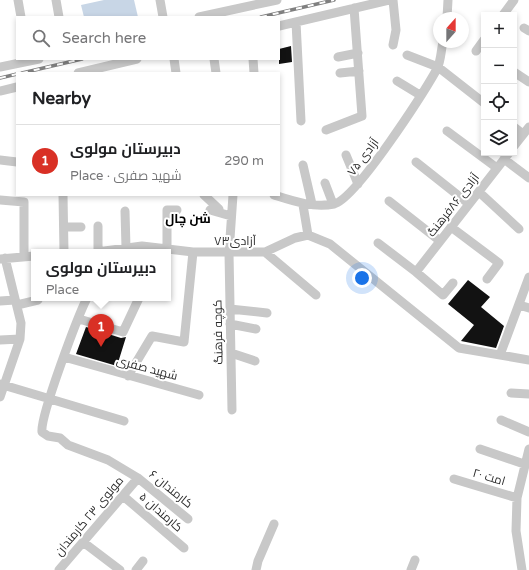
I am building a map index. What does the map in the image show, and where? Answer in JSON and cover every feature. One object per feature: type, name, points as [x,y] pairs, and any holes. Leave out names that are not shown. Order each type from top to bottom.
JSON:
[{"type":"street","points":[[18,0],[21,16]]},
{"type":"street","points":[[56,0],[59,16]]},
{"type":"street","points":[[160,0],[163,16]]},
{"type":"street","points":[[203,16],[277,0]]},
{"type":"street","points":[[280,26],[389,0]]},
{"type":"street","points":[[393,0],[396,30],[393,45]]},
{"type":"street","points":[[447,12],[448,0]]},
{"type":"street","points":[[505,12],[514,0]]},
{"type":"street","points":[[326,130],[362,116],[354,8]]},
{"type":"street","points":[[296,22],[301,121]]},
{"type":"street","points":[[476,51],[481,44]]},
{"type":"street","points":[[438,67],[442,48]]},
{"type":"street","points":[[338,57],[358,53]]},
{"type":"street","points":[[407,55],[438,67],[481,101]]},
{"type":"street","points":[[0,67],[34,60]]},
{"type":"street","points":[[82,72],[133,60]]},
{"type":"street","points":[[174,60],[176,72]]},
{"type":"street","points":[[214,60],[216,72]]},
{"type":"street","points":[[253,60],[254,72]]},
{"type":"street","name":"آزادی ۷۵","points":[[333,204],[345,197],[358,184],[392,139],[438,67]]},
{"type":"street","points":[[340,73],[359,71]]},
{"type":"street","points":[[517,74],[529,82]]},
{"type":"street","points":[[396,80],[420,95]]},
{"type":"street","points":[[0,91],[16,87]]},
{"type":"street","points":[[517,142],[526,130]]},
{"type":"street","points":[[447,131],[497,168]]},
{"type":"street","points":[[346,155],[358,184]]},
{"type":"street","points":[[506,156],[529,178]]},
{"type":"street","name":"آزادی ۸۶فرهنگ","points":[[416,272],[506,156]]},
{"type":"street","points":[[0,160],[16,162]]},
{"type":"street","points":[[416,162],[469,204]]},
{"type":"street","points":[[303,165],[308,204],[308,235],[330,244],[459,348],[529,360]]},
{"type":"street","points":[[279,196],[308,204],[333,204],[325,183]]},
{"type":"street","points":[[479,192],[519,229]]},
{"type":"street","points":[[63,196],[64,249]]},
{"type":"street","points":[[205,196],[219,209]]},
{"type":"street","name":"کوچه فرهنگ","points":[[232,410],[229,253],[233,196]]},
{"type":"street","points":[[0,200],[24,202],[24,257]]},
{"type":"street","points":[[389,201],[440,241]]},
{"type":"street","points":[[167,249],[167,210],[177,210]]},
{"type":"street","points":[[210,210],[231,216]]},
{"type":"street","points":[[125,211],[126,248]]},
{"type":"street","points":[[98,226],[102,249]]},
{"type":"street","points":[[64,227],[82,227]]},
{"type":"street","points":[[451,227],[499,263],[487,279]]},
{"type":"street","name":"آزادی۷۳","points":[[171,249],[229,253],[265,252],[295,238],[308,235]]},
{"type":"street","points":[[378,243],[443,295],[453,283]]},
{"type":"street","name":"آزادی۷۳","points":[[120,249],[142,246],[167,249]]},
{"type":"street","points":[[128,376],[152,336],[184,342],[193,252]]},
{"type":"street","points":[[265,252],[316,295]]},
{"type":"street","points":[[0,397],[2,385],[20,340],[21,323],[3,259],[31,256]]},
{"type":"street","points":[[500,355],[529,277]]},
{"type":"street","points":[[0,301],[31,301]]},
{"type":"street","points":[[50,400],[64,357],[87,301]]},
{"type":"street","points":[[79,319],[123,332],[138,301]]},
{"type":"street","points":[[518,305],[529,308]]},
{"type":"street","points":[[230,309],[267,313]]},
{"type":"street","points":[[230,324],[256,330]]},
{"type":"street","points":[[0,340],[20,340]]},
{"type":"street","points":[[231,353],[255,361]]},
{"type":"street","name":"شهید صفری","points":[[64,357],[200,395]]},
{"type":"street","points":[[2,385],[124,421]]},
{"type":"street","points":[[511,393],[529,394]]},
{"type":"street","name":"کارمندان ۶","points":[[50,400],[42,423],[42,432],[44,435],[60,438],[68,445],[108,460],[138,478],[188,519]]},
{"type":"street","points":[[501,420],[529,432]]},
{"type":"street","points":[[480,449],[524,464]]},
{"type":"street","points":[[529,449],[524,464],[517,498],[516,531],[525,553],[522,570],[529,570]]},
{"type":"street","name":"مولوی ۲۳ کارمندان","points":[[60,570],[122,495],[138,478]]},
{"type":"street","name":"امت ۲۰","points":[[454,479],[517,498]]},
{"type":"street","name":"کارمندان ۵","points":[[122,495],[184,548]]},
{"type":"street","points":[[256,570],[258,561],[274,524]]},
{"type":"street","points":[[83,542],[120,570]]},
{"type":"street","points":[[411,570],[415,560]]},
{"type":"street","points":[[136,570],[144,561]]},
{"type":"water","points":[[104,0],[134,0],[138,16],[84,16],[81,5]]},
{"type":"building","points":[[291,46],[292,62],[279,64],[280,49]]},
{"type":"building","points":[[468,280],[490,297],[481,307],[504,326],[496,348],[461,341],[474,325],[448,304]]},
{"type":"building","points":[[86,327],[121,338],[126,337],[117,366],[76,354]]},
{"type":"railway","points":[[265,16],[334,0]]},
{"type":"railway","points":[[26,72],[78,60]]},
{"type":"railway","points":[[0,78],[16,74]]},
{"type":"place","name":"دبیرستان مولوی","points":[[101,347]]},
{"type":"district","name":"شن چال","points":[[188,218]]}]
